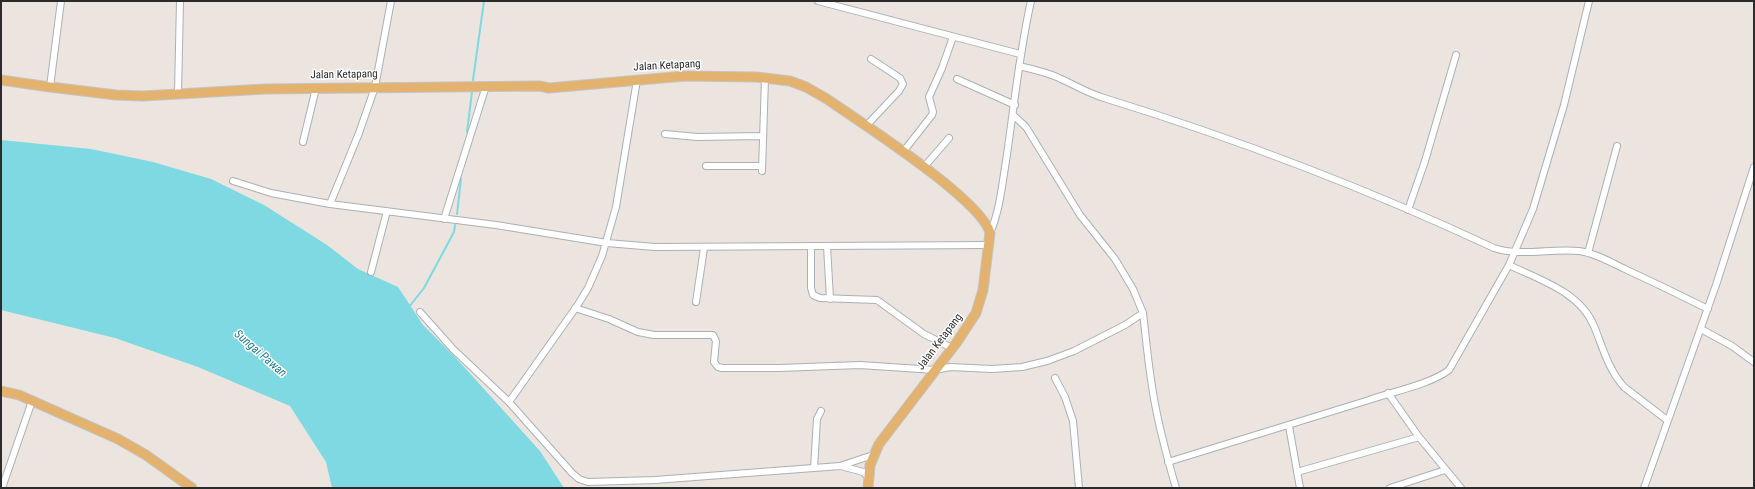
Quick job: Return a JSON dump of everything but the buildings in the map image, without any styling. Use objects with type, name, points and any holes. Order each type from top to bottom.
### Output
[{"type":"main road","name":"Jalan Ketapang","points":[[1,80],[50,87],[143,96],[178,93],[316,88],[486,86],[539,86],[549,88],[685,76],[765,78],[790,82],[806,87],[827,99],[924,168],[968,203],[986,223],[990,233],[980,301],[971,322],[886,433],[873,455],[868,477],[868,488]]},
{"type":"main road","points":[[1,391],[19,395],[118,439],[146,455],[192,488]]},
{"type":"street","points":[[50,87],[61,1]]},
{"type":"street","points":[[178,93],[180,1]]},
{"type":"street","points":[[330,204],[375,87],[391,1]]},
{"type":"street","points":[[818,1],[1020,54]]},
{"type":"street","points":[[990,233],[998,210],[1015,104],[1020,54],[1032,1]]},
{"type":"street","points":[[1168,462],[1289,426],[1436,377],[1449,370],[1509,265],[1533,209],[1551,154],[1570,83],[1589,1]]},
{"type":"street","points":[[903,152],[932,115],[933,112],[929,97],[942,68],[953,37]]},
{"type":"street","points":[[1408,210],[1425,160],[1456,55]]},
{"type":"street","points":[[866,126],[899,91],[903,84],[900,78],[870,58]]},
{"type":"street","points":[[1019,66],[1050,75],[1095,95],[1170,118],[1258,150],[1408,210],[1502,251],[1515,252],[1555,250],[1588,253],[1668,289],[1708,309]]},
{"type":"street","points":[[706,166],[762,168],[765,78]]},
{"type":"street","points":[[957,79],[1015,104]]},
{"type":"street","points":[[509,402],[575,308],[596,272],[607,243],[616,206],[637,80]]},
{"type":"street","points":[[444,219],[486,86]]},
{"type":"street","points":[[303,142],[316,88]]},
{"type":"street","points":[[1013,115],[1026,127],[1080,215],[1118,264],[1133,289],[1143,313],[1152,386],[1164,450],[1176,488]]},
{"type":"street","points":[[664,134],[697,137],[762,136]]},
{"type":"street","points":[[924,168],[949,138]]},
{"type":"street","points":[[1588,253],[1617,146]]},
{"type":"street","points":[[1644,488],[1653,466],[1667,420],[1708,309],[1754,167]]},
{"type":"street","points":[[233,181],[271,194],[330,204],[496,225],[607,243],[656,247],[704,248],[989,245]]},
{"type":"street","points":[[370,272],[387,211]]},
{"type":"street","points":[[812,246],[811,292],[816,297],[830,299],[877,300],[924,334],[952,348]]},
{"type":"street","points":[[827,246],[830,299]]},
{"type":"street","points":[[696,302],[704,248]]},
{"type":"street","points":[[1509,265],[1558,288],[1578,303],[1590,318],[1603,352],[1619,382],[1629,392],[1667,420]]},
{"type":"street","points":[[575,308],[609,319],[632,330],[654,335],[713,335],[716,341],[714,362],[718,367],[779,368],[860,366],[935,370],[950,367],[992,369],[1047,361],[1091,342],[1125,325],[1143,313]]},
{"type":"street","points":[[420,312],[453,349],[509,402],[579,479],[588,482],[655,480],[840,466],[873,455]]},
{"type":"street","points":[[1701,329],[1732,346],[1754,362]]},
{"type":"street","points":[[1055,378],[1065,397],[1073,421],[1079,488]]},
{"type":"street","points":[[1388,393],[1419,437],[1461,488]]},
{"type":"street","points":[[2,488],[32,401]]},
{"type":"street","points":[[814,468],[817,419],[821,411]]},
{"type":"street","points":[[1289,426],[1300,488]]},
{"type":"street","points":[[1297,472],[1419,437]]},
{"type":"street","points":[[840,466],[863,472],[868,477]]},
{"type":"street","points":[[1390,488],[1445,470]]},
{"type":"street","points":[[655,480],[656,488]]},
{"type":"water","name":"Sungai Pawan","points":[[1,140],[91,149],[153,162],[211,179],[264,205],[327,245],[358,269],[398,287],[423,325],[456,358],[540,451],[564,488],[332,488],[326,462],[290,406],[198,367],[115,338],[1,310]]},
{"type":"waterway","points":[[473,80],[484,1]]},
{"type":"waterway","points":[[467,132],[472,92]]},
{"type":"waterway","points":[[457,214],[461,179]]},
{"type":"waterway","points":[[409,307],[424,288],[454,232],[455,225]]}]
